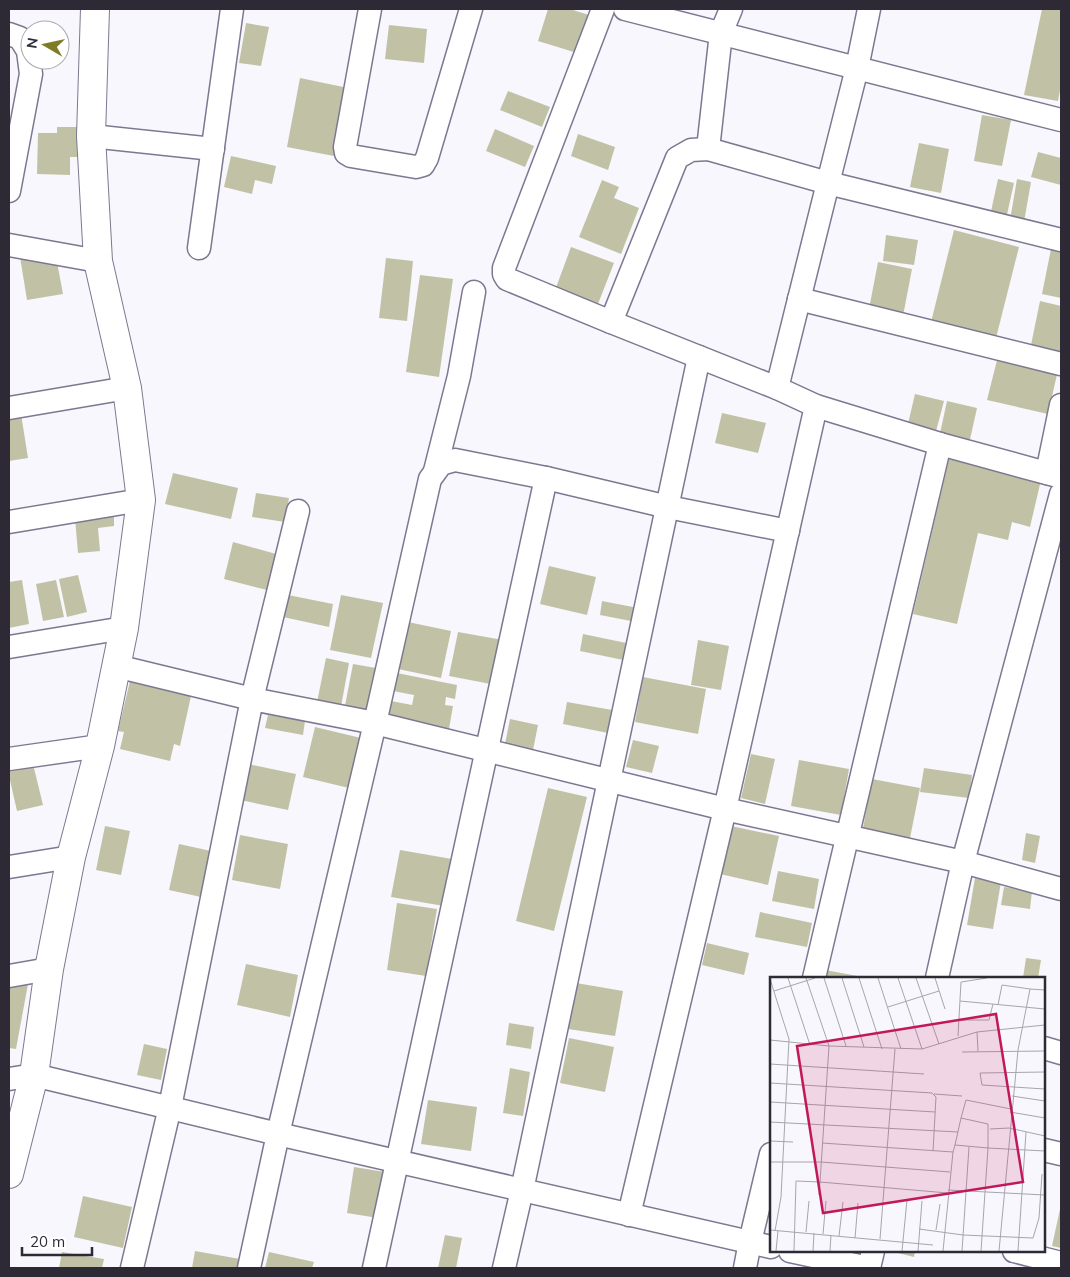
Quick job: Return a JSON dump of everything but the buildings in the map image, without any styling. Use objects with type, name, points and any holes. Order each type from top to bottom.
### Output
[{"type":"street","points":[[9,1174],[21,1077],[49,969],[71,857],[100,746],[124,628],[141,500],[127,388],[98,261],[91,136],[95,9]]},
{"type":"street","points":[[199,248],[232,9]]},
{"type":"street","points":[[370,9],[345,147],[346,154],[416,167],[423,165],[427,158],[472,9]]},
{"type":"street","points":[[603,9],[504,268],[506,279],[777,388],[816,406],[940,444],[1054,475],[1061,405]]},
{"type":"street","points":[[625,9],[1061,120]]},
{"type":"street","points":[[708,149],[721,33],[732,9]]},
{"type":"street","points":[[777,388],[857,68],[868,9]]},
{"type":"street","points":[[9,34],[20,38],[28,51],[31,74],[9,191]]},
{"type":"street","points":[[91,136],[213,148]]},
{"type":"street","points":[[611,322],[677,158],[691,150],[708,149],[828,183],[1061,240]]},
{"type":"street","points":[[9,245],[98,261]]},
{"type":"street","points":[[436,471],[460,376],[474,292]]},
{"type":"street","points":[[799,299],[1061,364]]},
{"type":"street","points":[[504,1268],[699,357]]},
{"type":"street","points":[[9,408],[127,388]]},
{"type":"street","points":[[629,1215],[725,809],[816,406]]},
{"type":"street","points":[[814,977],[940,444]]},
{"type":"street","points":[[249,1268],[278,1134],[375,724],[430,479],[441,464],[455,460],[546,478],[668,507],[788,530]]},
{"type":"street","points":[[374,1268],[546,478]]},
{"type":"street","points":[[938,977],[963,862],[1061,494]]},
{"type":"street","points":[[9,522],[141,500]]},
{"type":"street","points":[[132,1268],[170,1108],[252,699],[298,511]]},
{"type":"street","points":[[9,646],[124,628]]},
{"type":"street","points":[[116,666],[252,699],[375,724],[725,809],[963,862],[1061,889]]},
{"type":"street","points":[[9,759],[100,746]]},
{"type":"street","points":[[9,867],[71,857]]},
{"type":"street","points":[[9,976],[49,969]]},
{"type":"street","points":[[1045,1048],[1061,1053]]},
{"type":"street","points":[[21,1077],[170,1108],[761,1244]]},
{"type":"street","points":[[1045,1150],[1061,1154]]},
{"type":"street","points":[[745,1268],[761,1244],[770,1163]]},
{"type":"street","points":[[795,1252],[870,1268],[873,1252]]},
{"type":"street","points":[[1018,1252],[1061,1263]]}]
